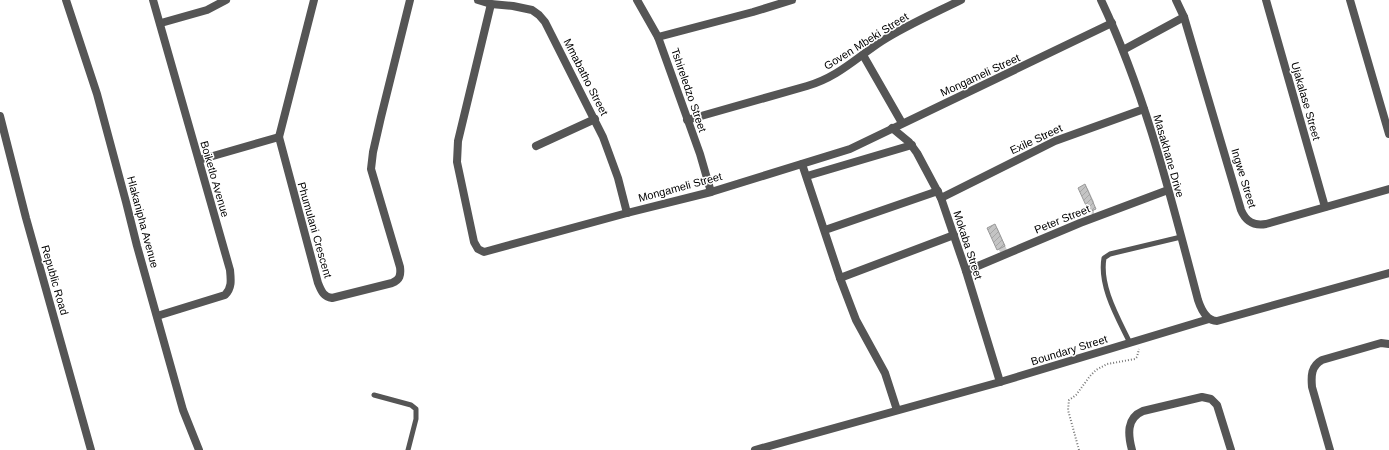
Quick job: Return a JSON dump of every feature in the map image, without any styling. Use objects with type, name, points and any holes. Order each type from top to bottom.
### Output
[{"type":"street","name":"Hlakanipha Avenue","points":[[66,0],[97,94],[126,202],[136,246],[183,410],[199,450]]},
{"type":"street","name":"Boiketlo Avenue","points":[[154,0],[174,76],[230,270],[230,287],[227,293],[220,297],[157,316]]},
{"type":"street","points":[[161,23],[207,10],[226,0]]},
{"type":"street","name":"Phumulani Crescent","points":[[314,0],[279,137],[318,283],[323,294],[327,298],[334,298],[397,281],[400,275],[400,267],[371,169],[379,124],[410,0]]},
{"type":"street","name":"Mmabatho Street","points":[[478,0],[491,4],[513,6],[532,10],[543,19],[595,119],[610,154],[627,212]]},
{"type":"street","name":"Tshireledzo Street","points":[[637,0],[658,37],[711,192]]},
{"type":"street","points":[[658,37],[792,0]]},
{"type":"street","name":"Goven Mbeki Street","points":[[687,120],[814,84],[845,68],[897,32],[961,0]]},
{"type":"street","name":"Masakhane Drive","points":[[1101,0],[1123,50],[1144,109],[1200,307],[1209,319]]},
{"type":"street","name":"Ingwe Street","points":[[1176,0],[1184,17],[1241,210],[1245,219],[1262,225],[1389,189]]},
{"type":"street","name":"Ujakalase Street","points":[[1266,0],[1326,208]]},
{"type":"street","points":[[1350,0],[1389,134]]},
{"type":"street","name":"Mongameli Street","points":[[491,4],[458,141],[457,152],[457,162],[476,246],[481,251],[488,251],[627,212],[711,192],[850,149],[1112,23]]},
{"type":"street","points":[[1123,50],[1184,17]]},
{"type":"street","points":[[863,55],[902,123]]},
{"type":"street","name":"Exile Street","points":[[825,230],[939,195],[1055,141],[1144,109]]},
{"type":"street","name":"Republic Road","points":[[0,116],[26,218],[91,450]]},
{"type":"street","points":[[536,146],[595,119]]},
{"type":"street","name":"Mokaba Street","points":[[892,128],[912,145],[918,153],[939,195],[966,271],[1000,382]]},
{"type":"street","points":[[199,160],[279,137]]},
{"type":"street","points":[[807,176],[912,145]]},
{"type":"street","points":[[802,164],[840,278],[856,320],[885,373],[897,410]]},
{"type":"street","name":"Peter Street","points":[[966,271],[1080,223],[1168,190]]},
{"type":"street","points":[[840,278],[954,235]]},
{"type":"street","name":"Boundary Street","points":[[755,450],[1000,382],[1209,319],[1216,321],[1221,320],[1389,273]]},
{"type":"street","points":[[1330,450],[1312,387],[1312,371],[1314,366],[1322,360],[1381,343],[1389,344]]},
{"type":"street","points":[[1132,450],[1128,434],[1131,422],[1135,416],[1143,411],[1195,398],[1202,398],[1211,399],[1217,405],[1231,450]]},
{"type":"lane","points":[[1134,342],[1106,288],[1102,274],[1104,258],[1110,254],[1181,237]]},
{"type":"lane","points":[[374,395],[411,405],[416,409],[416,419],[408,450]]},
{"type":"path","points":[[1079,450],[1068,410],[1071,398],[1096,370],[1107,364],[1127,361],[1137,357],[1139,352],[1134,342]]},
{"type":"building","points":[[1085,184],[1096,209],[1089,212],[1078,188]]},
{"type":"building","points":[[995,224],[1005,246],[997,250],[987,228]]}]
